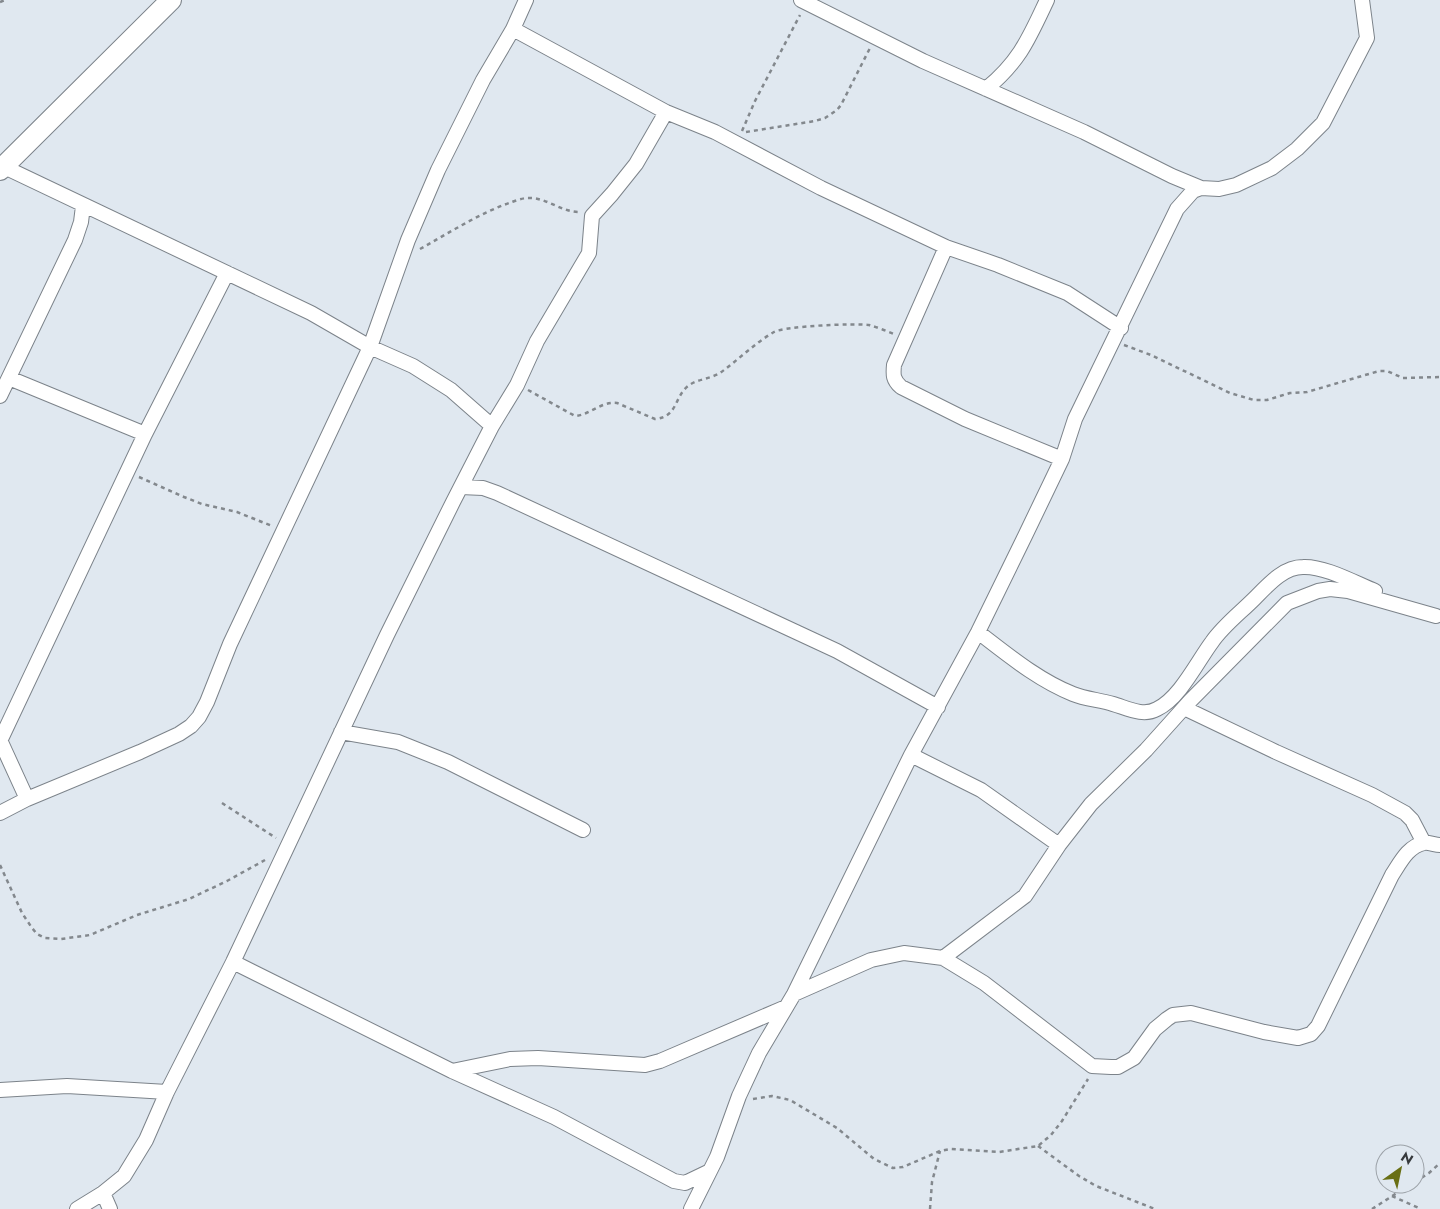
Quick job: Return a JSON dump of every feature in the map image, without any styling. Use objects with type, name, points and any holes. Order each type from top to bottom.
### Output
[{"type":"street","points":[[171,0],[1,167],[311,313],[370,346],[414,366],[451,390],[492,426]]},
{"type":"street","points":[[0,813],[27,799],[179,734],[191,726],[207,702],[230,644],[282,530],[370,346],[401,260],[438,170],[484,80],[513,29],[526,0]]},
{"type":"street","points":[[986,89],[1001,77],[1026,46],[1047,0]]},
{"type":"street","points":[[804,2],[876,36],[923,61],[1084,132],[1172,176],[1201,188],[1219,189],[1236,185],[1272,168],[1297,149],[1322,123],[1366,38],[1362,0]]},
{"type":"street","points":[[513,29],[666,112],[715,132],[821,188],[946,247],[1067,292],[1121,328]]},
{"type":"street","points":[[77,1209],[103,1193],[124,1176],[146,1140],[167,1092],[233,962],[387,635],[492,426],[517,385],[538,341],[589,253],[592,216],[636,164],[666,112]]},
{"type":"street","points":[[690,1209],[710,1171],[760,1053],[794,994],[912,755],[978,632],[1062,459],[1075,419],[1121,328],[1177,209],[1179,194],[1172,176]]},
{"type":"street","points":[[1177,209],[1193,192],[1201,188]]},
{"type":"street","points":[[0,396],[75,240],[81,222],[83,206]]},
{"type":"street","points":[[946,247],[894,364],[893,376],[895,382],[901,387],[965,419],[1062,459]]},
{"type":"street","points":[[27,799],[0,741],[145,434],[226,273]]},
{"type":"street","points":[[9,378],[145,434]]},
{"type":"street","points":[[474,463],[483,488]]},
{"type":"street","points":[[461,487],[483,488],[837,651],[938,707]]},
{"type":"street","points":[[978,632],[1022,665],[1063,690],[1134,711],[1147,712],[1157,710],[1178,691],[1213,640],[1271,582],[1288,570],[1304,566],[1323,570],[1438,617]]},
{"type":"street","points":[[943,958],[1025,896],[1058,845],[1091,804],[1146,750],[1184,708],[1288,602],[1330,589],[1348,591],[1438,617]]},
{"type":"street","points":[[1184,708],[1372,795],[1405,813],[1412,820],[1424,843]]},
{"type":"street","points":[[341,732],[398,742],[448,762],[583,830]]},
{"type":"street","points":[[912,755],[981,790],[1058,845]]},
{"type":"street","points":[[794,994],[871,960],[904,953],[943,958],[984,983],[1092,1066],[1118,1067],[1134,1058],[1155,1029],[1166,1018],[1191,1013],[1264,1032],[1298,1038],[1311,1034],[1318,1026],[1348,969],[1392,875],[1406,855],[1424,843],[1440,845]]},
{"type":"street","points":[[233,962],[452,1072],[554,1117],[674,1181],[685,1183],[710,1171]]},
{"type":"street","points":[[452,1072],[510,1059],[576,1059],[625,1065],[645,1065],[660,1061],[786,1007]]},
{"type":"street","points":[[0,1090],[67,1086],[167,1092]]},
{"type":"street","points":[[103,1193],[110,1209]]},
{"type":"path","points":[[0,2],[5,0]]},
{"type":"path","points":[[804,2],[740,133],[815,122],[837,110],[876,36]]},
{"type":"path","points":[[401,260],[491,209],[522,199],[539,200],[569,212],[580,212]]},
{"type":"path","points":[[517,385],[575,416],[582,415],[611,402],[659,419],[667,416],[672,411],[688,386],[719,373],[778,330],[791,327],[803,328],[852,324],[870,326],[906,338]]},
{"type":"path","points":[[1114,342],[1151,355],[1230,393],[1254,400],[1266,400],[1290,393],[1307,392],[1379,371],[1387,371],[1404,378],[1440,377]]},
{"type":"path","points":[[127,472],[202,504],[237,512],[282,530]]},
{"type":"path","points":[[222,803],[288,845]]},
{"type":"path","points":[[0,865],[22,912],[32,928],[37,934],[45,938],[61,940],[90,935],[136,915],[189,899],[227,882],[261,864],[266,859]]},
{"type":"path","points":[[735,1109],[752,1099],[772,1096],[790,1100],[837,1128],[874,1160],[893,1168],[904,1167],[940,1151],[999,1152],[1038,1146],[1051,1135],[1062,1121],[1082,1087],[1098,1066]]},
{"type":"path","points":[[1038,1146],[1096,1186],[1155,1209]]},
{"type":"path","points":[[930,1209],[932,1182],[940,1151]]},
{"type":"path","points":[[1425,1176],[1440,1163]]},
{"type":"path","points":[[1372,1209],[1395,1194]]},
{"type":"path","points":[[1392,1196],[1421,1209]]}]
